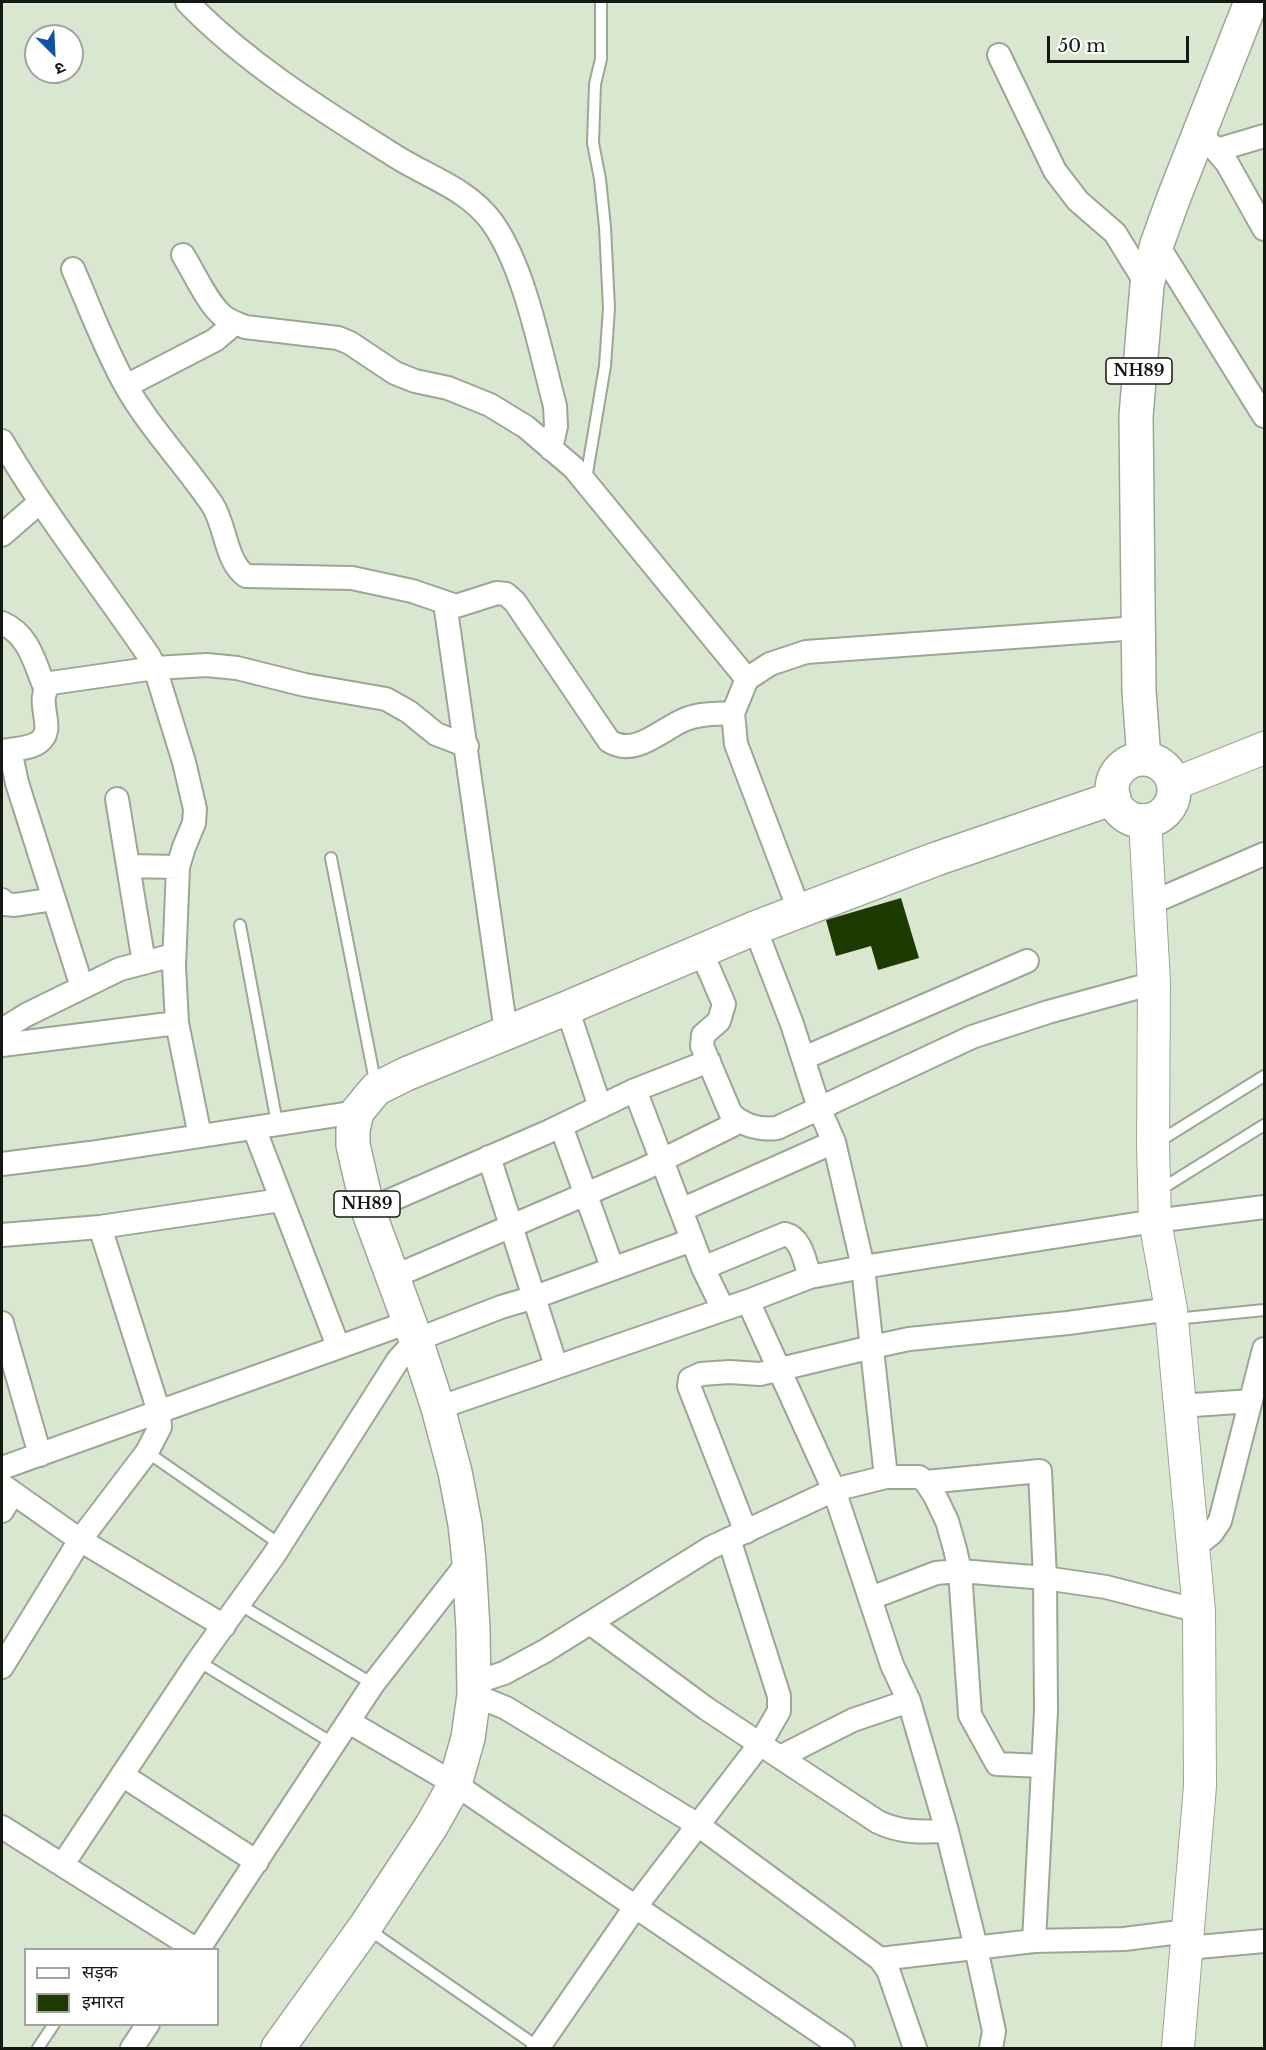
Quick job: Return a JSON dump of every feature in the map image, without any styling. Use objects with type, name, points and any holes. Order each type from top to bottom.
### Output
[{"type":"main road","name":"NH89","points":[[1144,759],[1138,628],[1136,416],[1148,285],[1157,244],[1208,141],[1251,2]]},
{"type":"main road","points":[[1144,759],[1160,764],[1170,773],[1174,784],[1171,804],[1164,813],[1154,819],[1145,820],[1130,818],[1120,811],[1112,789],[1119,771],[1129,763],[1144,759]]},
{"type":"main road","points":[[367,1100],[406,1074],[799,910],[936,859],[1114,798]]},
{"type":"main road","name":"NH89","points":[[278,2049],[365,1927],[432,1825],[455,1784],[468,1738],[474,1689],[469,1561],[457,1482],[438,1408],[368,1210],[353,1145],[353,1130],[367,1100]]},
{"type":"street","points":[[187,2],[207,22],[282,83],[408,164],[469,197],[492,222],[515,264],[555,406],[556,426],[551,449]]},
{"type":"street","points":[[999,55],[1055,171],[1078,201],[1115,233],[1148,285]]},
{"type":"street","points":[[1208,141],[1264,136]]},
{"type":"street","points":[[1208,141],[1227,163],[1264,229]]},
{"type":"street","points":[[1157,244],[1264,416]]},
{"type":"street","points":[[183,255],[215,307],[223,316],[235,323],[245,327],[338,338],[395,373],[415,381],[448,388],[490,405],[526,427],[574,468],[747,679]]},
{"type":"street","points":[[74,269],[126,386],[166,446],[212,504],[219,517],[238,571],[246,576],[352,578],[412,591],[456,606],[497,592],[506,594],[515,602],[609,741],[618,747],[630,747],[699,714],[733,713]]},
{"type":"street","points":[[126,386],[214,340],[235,323]]},
{"type":"street","points":[[2,441],[40,502],[104,589],[155,668],[184,762],[195,809],[194,824],[178,867],[174,955],[177,1023],[200,1136]]},
{"type":"street","points":[[2,535],[40,502]]},
{"type":"street","points":[[445,603],[506,1032]]},
{"type":"street","points":[[2,623],[18,633],[26,642],[45,688],[43,697],[46,730],[44,738],[32,745],[6,751],[82,987]]},
{"type":"street","points":[[799,910],[736,744],[733,713],[747,679],[770,664],[806,651],[1138,628]]},
{"type":"street","points":[[45,688],[51,684],[155,668],[207,665],[237,668],[305,685],[386,699],[409,712],[436,734],[466,746]]},
{"type":"street","points":[[1174,784],[1264,748]]},
{"type":"street","points":[[117,799],[144,963]]},
{"type":"street","points":[[1145,820],[1154,983],[1155,1207],[1171,1314],[1199,1611],[1200,1786],[1178,2049]]},
{"type":"street","points":[[1151,903],[1264,854]]},
{"type":"street","points":[[128,866],[178,867]]},
{"type":"street","points":[[2,900],[4,904],[15,905],[54,899]]},
{"type":"street","points":[[755,928],[804,1058],[819,1108],[834,1142],[862,1267],[885,1477]]},
{"type":"street","points":[[701,951],[724,1004],[719,1021],[703,1035],[702,1046],[731,1114],[739,1122],[764,1130],[777,1128],[972,1037],[1048,1012],[1154,983]]},
{"type":"street","points":[[2,1030],[26,1015],[120,969],[174,955]]},
{"type":"street","points":[[804,1058],[1027,961]]},
{"type":"street","points":[[567,1008],[600,1107]]},
{"type":"street","points":[[2,1046],[177,1023]]},
{"type":"street","points":[[368,1210],[561,1126],[635,1090],[709,1061]]},
{"type":"street","points":[[635,1090],[703,1268],[723,1309]]},
{"type":"street","points":[[2,1164],[254,1128],[367,1100]]},
{"type":"street","points":[[393,1276],[661,1160],[739,1122]]},
{"type":"street","points":[[561,1126],[612,1267]]},
{"type":"street","points":[[254,1128],[338,1346]]},
{"type":"street","points":[[681,1210],[834,1142]]},
{"type":"street","points":[[489,1157],[556,1366]]},
{"type":"street","points":[[2,1235],[100,1227],[282,1200]]},
{"type":"street","points":[[438,1408],[810,1277],[1155,1207],[1264,1207]]},
{"type":"street","points":[[2,1666],[80,1540],[147,1452],[160,1427],[159,1412],[100,1227]]},
{"type":"street","points":[[703,1268],[785,1234],[797,1241],[810,1277]]},
{"type":"street","points":[[2,1468],[338,1346],[412,1331],[535,1297],[692,1239]]},
{"type":"street","points":[[748,1300],[834,1490],[892,1665],[909,1701],[947,1831],[976,1949],[994,2031],[991,2049]]},
{"type":"street","points":[[538,2048],[636,1906],[760,1744],[779,1711],[779,1696],[738,1536],[689,1386],[690,1379],[701,1374],[729,1372],[760,1374],[909,1339],[1171,1314]]},
{"type":"street","points":[[2,1323],[40,1455]]},
{"type":"street","points":[[63,1864],[198,1661],[281,1545],[398,1360],[412,1331]]},
{"type":"street","points":[[1193,1548],[1212,1533],[1220,1521],[1264,1349]]},
{"type":"street","points":[[1180,1406],[1251,1401]]},
{"type":"street","points":[[926,1482],[1040,1471],[1045,1578],[1046,1711],[1034,1941]]},
{"type":"street","points":[[474,1689],[590,1623],[710,1548],[834,1490],[885,1477],[919,1477],[926,1482],[946,1521],[960,1571],[970,1715],[997,1764],[1043,1766]]},
{"type":"street","points":[[6,1496],[224,1626]]},
{"type":"street","points":[[198,1948],[373,1684],[469,1561]]},
{"type":"street","points":[[871,1598],[936,1573],[960,1571],[1045,1578],[1106,1587],[1199,1611]]},
{"type":"street","points":[[590,1623],[707,1708],[878,1822],[892,1829],[908,1832],[947,1831]]},
{"type":"street","points":[[474,1689],[698,1825],[880,1959],[888,1970],[895,1987],[915,2049]]},
{"type":"street","points":[[780,1756],[853,1720],[909,1701]]},
{"type":"street","points":[[350,1722],[455,1784],[843,2049]]},
{"type":"street","points":[[122,1775],[256,1862]]},
{"type":"street","points":[[2,1827],[194,1948]]},
{"type":"street","points":[[880,1959],[1034,1941],[1124,1939],[1264,1941]]},
{"type":"street","points":[[132,2049],[146,2026]]},
{"type":"lane","points":[[585,482],[605,366],[609,308],[605,227],[600,179],[593,143],[596,84],[601,59],[601,2]]},
{"type":"lane","points":[[331,858],[367,1100]]},
{"type":"lane","points":[[240,924],[277,1123]]},
{"type":"lane","points":[[1153,1145],[1264,1076]]},
{"type":"lane","points":[[1155,1207],[1264,1125]]},
{"type":"lane","points":[[1171,1314],[1264,1310]]},
{"type":"lane","points":[[147,1452],[281,1545]]},
{"type":"lane","points":[[240,1605],[373,1684]]},
{"type":"lane","points":[[198,1661],[335,1744]]},
{"type":"lane","points":[[365,1927],[538,2048]]},
{"type":"lane","points":[[38,2049],[53,2026]]},
{"type":"building","points":[[901,898],[919,958],[878,970],[871,946],[836,956],[826,920]]}]
